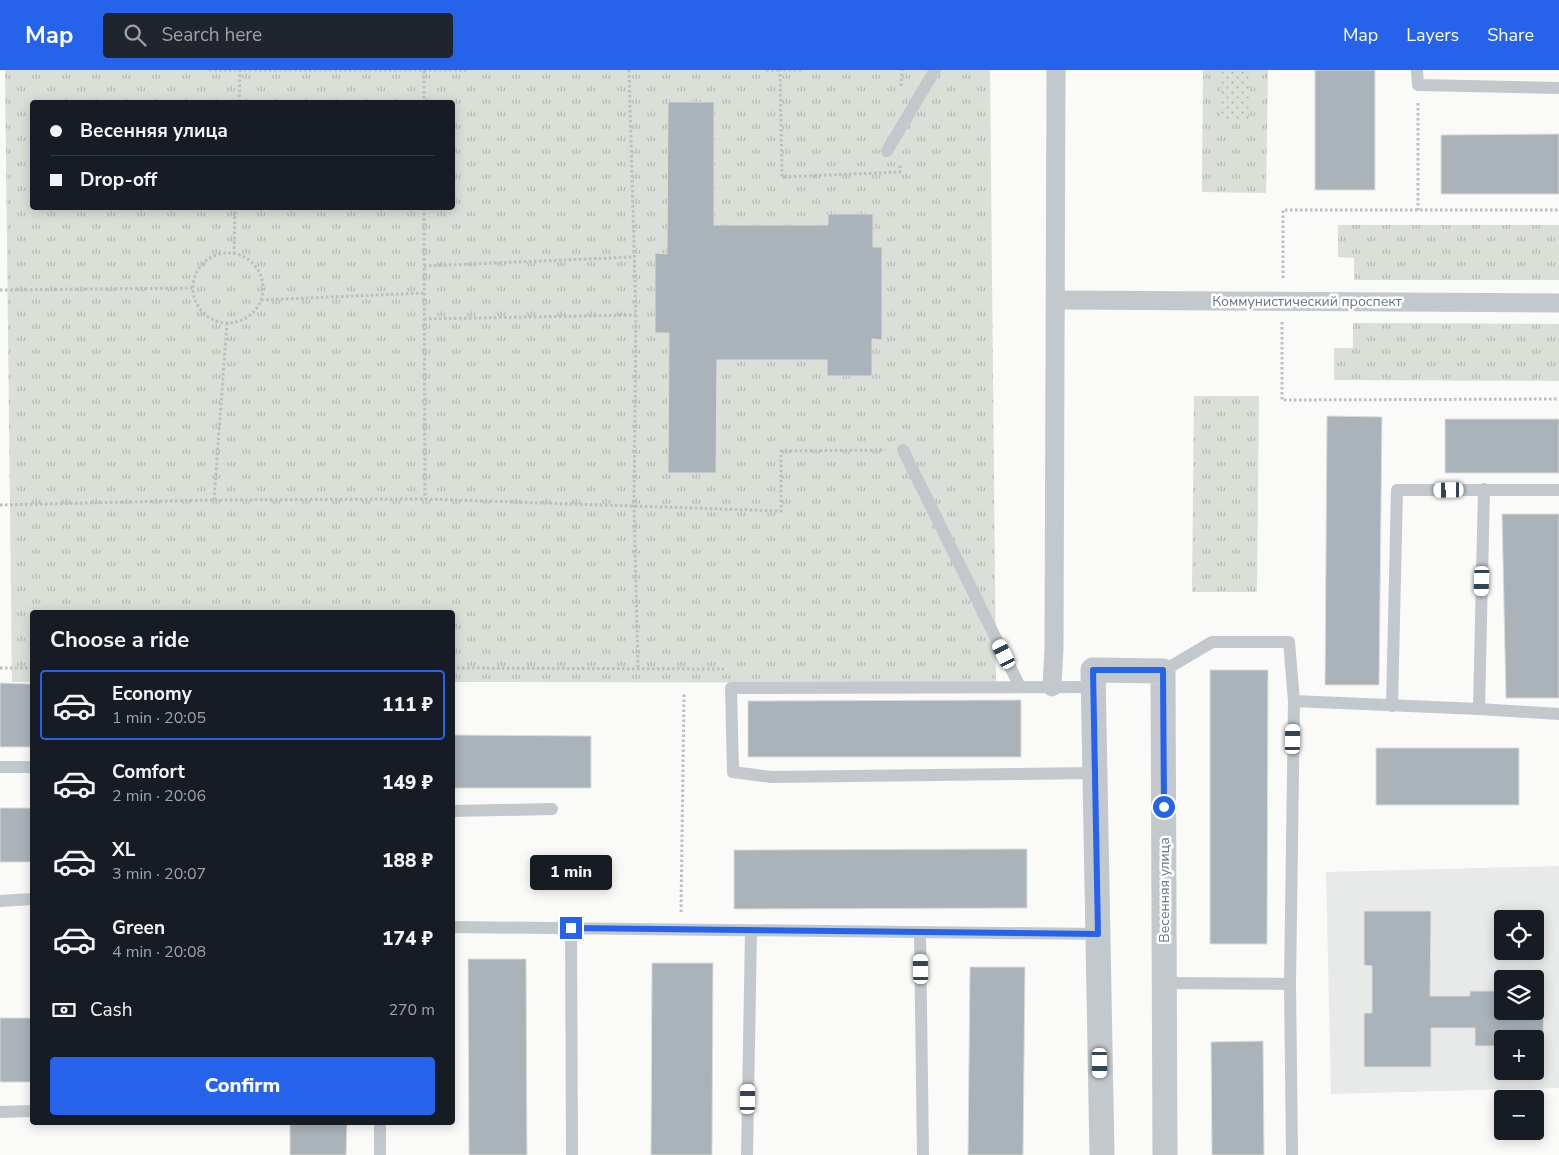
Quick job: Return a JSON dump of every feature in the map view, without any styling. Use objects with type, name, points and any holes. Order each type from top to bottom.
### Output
[{"type":"street","points":[[1052,687],[1054,647],[1056,70]]},
{"type":"street","name":"Коммунистический проспект","points":[[1056,300],[1559,303]]},
{"type":"street","points":[[1102,1155],[1093,670],[1163,670]]},
{"type":"street","name":"Весенняя улица","points":[[1163,670],[1165,1155]]},
{"type":"lane","points":[[887,151],[935,70]]},
{"type":"lane","points":[[1418,70],[1418,85],[1559,88]]},
{"type":"lane","points":[[903,450],[1020,688]]},
{"type":"lane","points":[[1479,710],[1484,489]]},
{"type":"lane","points":[[1392,706],[1397,490],[1559,490]]},
{"type":"lane","points":[[1163,670],[1212,642],[1289,642],[1294,702],[1290,984],[1292,1155]]},
{"type":"lane","points":[[1093,687],[731,688],[733,772],[771,777],[1095,773]]},
{"type":"lane","points":[[1294,702],[1559,714]]},
{"type":"lane","points":[[0,767],[30,767]]},
{"type":"lane","points":[[455,811],[552,809]]},
{"type":"lane","points":[[0,901],[30,899]]},
{"type":"lane","points":[[455,928],[1098,934]]},
{"type":"lane","points":[[571,928],[572,1155]]},
{"type":"lane","points":[[747,1155],[752,930]]},
{"type":"lane","points":[[920,932],[923,1155]]},
{"type":"lane","points":[[1164,982],[1290,984]]},
{"type":"lane","points":[[0,1112],[30,1112]]},
{"type":"lane","points":[[380,1125],[380,1155]]},
{"type":"path","points":[[209,70],[469,70]]},
{"type":"path","points":[[629,70],[636,315],[634,505],[638,668]]},
{"type":"path","points":[[766,70],[801,70]]},
{"type":"path","points":[[780,70],[782,177],[900,172]]},
{"type":"path","points":[[239,100],[240,71]]},
{"type":"path","points":[[424,71],[424,100]]},
{"type":"path","points":[[1418,85],[1418,210]]},
{"type":"path","points":[[234,254],[235,210]]},
{"type":"path","points":[[424,210],[425,499]]},
{"type":"path","points":[[1282,210],[1559,210]]},
{"type":"path","points":[[222,254],[234,254],[245,258],[255,266],[261,277],[261,300],[256,310],[247,318],[239,322],[218,322],[207,317],[198,306],[193,288],[194,279],[200,268],[210,258],[222,254]]},
{"type":"path","points":[[424,266],[634,258]]},
{"type":"path","points":[[0,290],[193,288]]},
{"type":"path","points":[[261,300],[424,293]]},
{"type":"path","points":[[424,319],[636,315]]},
{"type":"path","points":[[214,500],[226,323]]},
{"type":"path","points":[[1282,400],[1559,399]]},
{"type":"path","points":[[0,505],[214,500],[425,499],[782,511],[781,452],[903,450]]},
{"type":"path","points":[[0,668],[30,668]]},
{"type":"path","points":[[681,930],[684,694]]},
{"type":"shaded area","points":[[1559,866],[1559,1088],[1331,1094],[1326,872]]},
{"type":"green space","points":[[5,70],[990,70],[996,683],[455,682],[455,610],[30,610],[30,682],[12,682]],"holes":[[[668,102],[714,102],[714,225],[828,225],[829,214],[873,214],[873,247],[882,247],[882,339],[872,339],[872,376],[828,376],[827,360],[717,360],[716,473],[669,473],[669,333],[655,333],[655,254],[667,253]]]},
{"type":"green space","points":[[1203,70],[1268,70],[1266,193],[1202,192]]},
{"type":"green space","points":[[1222,70],[1250,70],[1248,121],[1220,120]]},
{"type":"green space","points":[[1338,225],[1559,225],[1559,280],[1354,280],[1354,258],[1338,257]]},
{"type":"green space","points":[[1353,323],[1559,324],[1559,381],[1334,380],[1334,348],[1353,348]]},
{"type":"green space","points":[[1194,396],[1259,396],[1257,592],[1192,592]]},
{"type":"building","points":[[1315,70],[1375,70],[1375,190],[1315,190]]},
{"type":"building","points":[[668,102],[714,102],[714,225],[828,225],[828,214],[873,214],[873,247],[882,247],[882,340],[872,339],[872,376],[827,376],[827,360],[717,360],[716,473],[668,473],[669,333],[655,333],[655,253],[667,254]]},
{"type":"building","points":[[1559,134],[1559,194],[1441,194],[1441,135]]},
{"type":"building","points":[[1327,416],[1382,417],[1379,685],[1325,685]]},
{"type":"building","points":[[1445,419],[1559,419],[1559,473],[1445,473]]},
{"type":"building","points":[[1502,514],[1559,514],[1559,698],[1506,698]]},
{"type":"building","points":[[1210,670],[1268,670],[1267,944],[1210,944]]},
{"type":"building","points":[[0,683],[30,684],[30,747],[0,747]]},
{"type":"building","points":[[1021,700],[1021,757],[748,757],[748,701]]},
{"type":"building","points":[[455,735],[591,736],[591,788],[455,788]]},
{"type":"building","points":[[1376,748],[1519,748],[1519,805],[1376,805]]},
{"type":"building","points":[[0,808],[30,808],[30,862],[0,862]]},
{"type":"building","points":[[1027,849],[1027,908],[734,909],[734,850]]},
{"type":"building","points":[[1364,911],[1431,911],[1430,996],[1470,996],[1470,991],[1494,991],[1494,1020],[1543,1020],[1543,1030],[1494,1030],[1494,1046],[1475,1046],[1475,1028],[1431,1028],[1431,1067],[1364,1067],[1364,1013],[1372,1013],[1372,966],[1364,965]]},
{"type":"building","points":[[468,959],[526,959],[527,1155],[469,1155]]},
{"type":"building","points":[[652,963],[713,963],[712,1155],[651,1155]]},
{"type":"building","points":[[970,967],[1025,967],[1023,1155],[968,1155]]},
{"type":"building","points":[[0,1018],[30,1018],[30,1082],[0,1082]]},
{"type":"building","points":[[1263,1041],[1264,1155],[1212,1155],[1211,1042]]},
{"type":"building","points":[[290,1125],[347,1125],[346,1155],[290,1155]]},
{"type":"route","points":[[571,928],[1098,934],[1093,670],[1163,670],[1164,807]]}]
